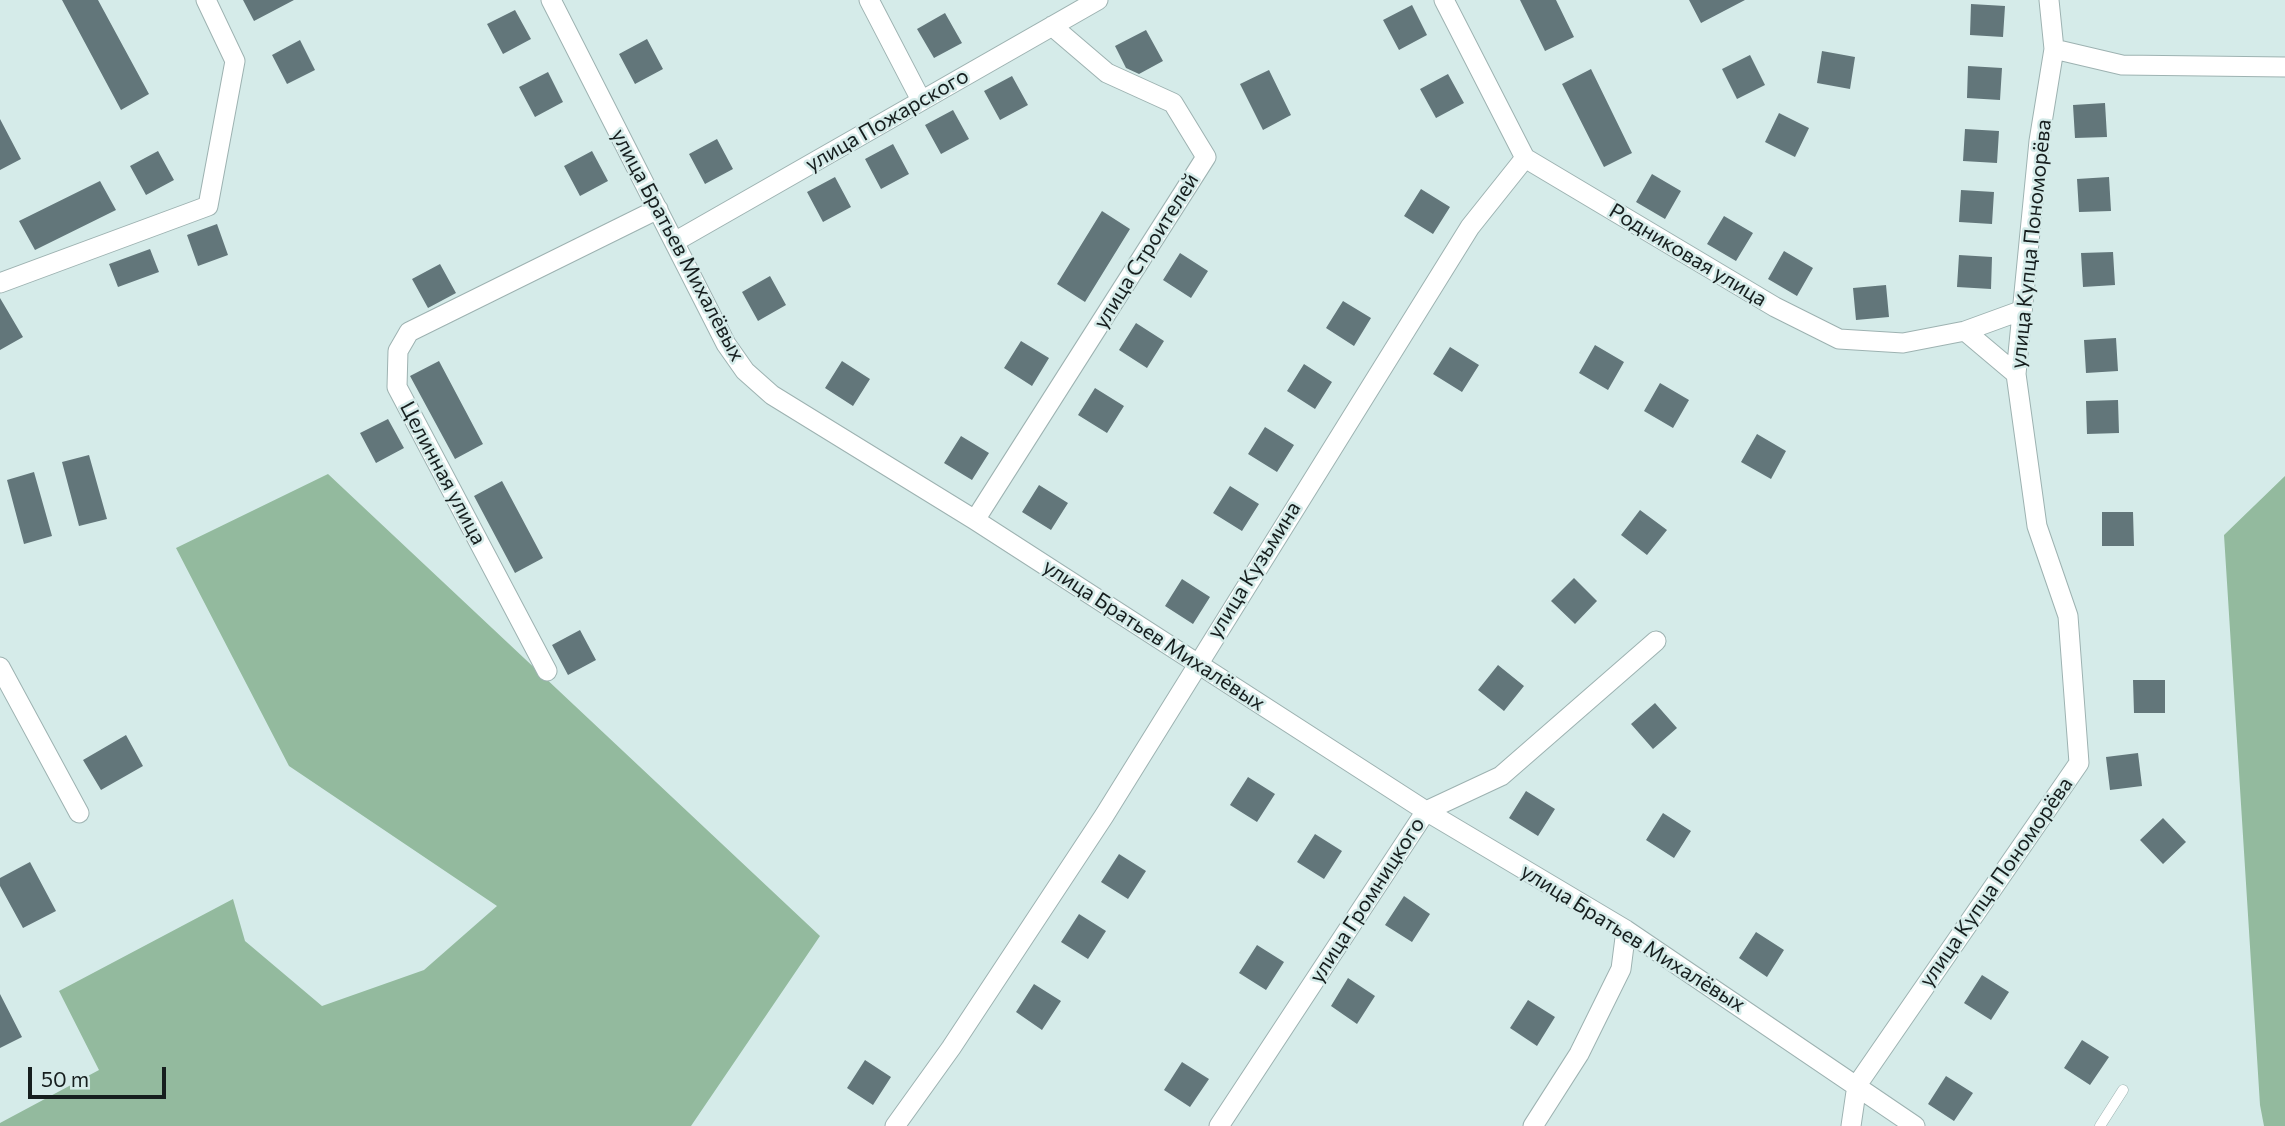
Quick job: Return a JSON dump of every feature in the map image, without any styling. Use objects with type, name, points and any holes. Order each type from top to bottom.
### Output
[{"type":"street","points":[[1,281],[208,206],[235,61],[205,0]]},
{"type":"street","name":"улица Братьев Михалёвых","points":[[551,0],[676,240],[726,344],[745,371],[772,395],[975,520],[1426,811],[1626,930],[1915,1126]]},
{"type":"street","points":[[869,0],[921,100]]},
{"type":"street","name":"улица Пожарского","points":[[676,240],[1098,0]]},
{"type":"street","points":[[1444,0],[1525,159]]},
{"type":"street","name":"улица Купца Пономорёва","points":[[1857,1085],[2079,763],[2068,616],[2037,526],[2016,374],[2020,311],[2039,141],[2054,50],[2049,0]]},
{"type":"street","name":"улица Строителей","points":[[975,520],[1206,157],[1173,103],[1107,73],[1052,26]]},
{"type":"street","points":[[2054,50],[2122,65],[2285,66]]},
{"type":"street","name":"Родниковая улица","points":[[1525,159],[1775,307],[1839,339],[1903,343],[1965,331],[2020,311]]},
{"type":"street","name":"улица Кузьмина","points":[[895,1126],[951,1048],[1104,816],[1196,663],[1470,228],[1525,159]]},
{"type":"street","name":"Целинная улица","points":[[547,671],[397,387],[398,351],[409,332],[658,209]]},
{"type":"street","points":[[1965,331],[2016,374]]},
{"type":"street","name":"улица Громницкого","points":[[1219,1126],[1426,811],[1502,776],[1656,641]]},
{"type":"street","points":[[0,667],[79,813]]},
{"type":"street","points":[[1533,1126],[1579,1054],[1621,969],[1626,930]]},
{"type":"street","points":[[1851,1126],[1857,1085]]},
{"type":"lane","points":[[2100,1126],[2123,1090]]},
{"type":"green space","points":[[328,474],[820,936],[691,1126],[0,1126],[0,1123],[99,1070],[59,991],[233,899],[245,941],[322,1006],[424,970],[497,906],[289,766],[176,548]]},
{"type":"green space","points":[[2285,476],[2285,1126],[2264,1126],[2260,1105],[2224,535]]},
{"type":"building","points":[[62,0],[98,0],[149,94],[121,110]]},
{"type":"building","points":[[243,0],[294,0],[254,21]]},
{"type":"building","points":[[1520,0],[1556,0],[1574,37],[1545,51]]},
{"type":"building","points":[[1689,0],[1745,0],[1701,23]]},
{"type":"building","points":[[1971,4],[2005,6],[2003,37],[1970,35]]},
{"type":"building","points":[[1412,5],[1427,35],[1399,50],[1383,20]]},
{"type":"building","points":[[515,10],[531,39],[503,54],[487,24]]},
{"type":"building","points":[[945,13],[962,43],[934,58],[917,29]]},
{"type":"building","points":[[1146,30],[1163,61],[1139,74],[1126,68],[1115,46]]},
{"type":"building","points":[[647,39],[663,69],[635,84],[619,54]]},
{"type":"building","points":[[300,40],[315,70],[287,84],[272,55]]},
{"type":"building","points":[[1822,51],[1855,57],[1850,89],[1817,83]]},
{"type":"building","points":[[1750,55],[1765,85],[1737,99],[1722,69]]},
{"type":"building","points":[[1968,66],[2002,68],[2000,100],[1967,98]]},
{"type":"building","points":[[1591,69],[1632,153],[1604,167],[1562,84]]},
{"type":"building","points":[[1269,70],[1291,115],[1263,130],[1240,84]]},
{"type":"building","points":[[548,72],[563,102],[535,117],[519,87]]},
{"type":"building","points":[[1448,74],[1464,103],[1436,118],[1420,89]]},
{"type":"building","points":[[1012,76],[1028,105],[1000,120],[984,91]]},
{"type":"building","points":[[2105,103],[2107,137],[2075,138],[2073,105]]},
{"type":"building","points":[[953,110],[969,139],[941,154],[925,125]]},
{"type":"building","points":[[1779,113],[1809,128],[1795,157],[1765,142]]},
{"type":"building","points":[[0,119],[21,159],[0,170]]},
{"type":"building","points":[[1965,129],[1999,131],[1997,163],[1963,161]]},
{"type":"building","points":[[717,139],[733,169],[705,184],[689,154]]},
{"type":"building","points":[[893,144],[909,174],[881,189],[865,159]]},
{"type":"building","points":[[158,151],[174,180],[146,195],[130,166]]},
{"type":"building","points":[[592,151],[608,181],[580,196],[564,166]]},
{"type":"building","points":[[1652,174],[1681,191],[1665,219],[1636,202]]},
{"type":"building","points":[[835,177],[851,207],[823,222],[807,192]]},
{"type":"building","points":[[2109,177],[2111,211],[2079,212],[2077,179]]},
{"type":"building","points":[[100,181],[116,210],[35,250],[19,221]]},
{"type":"building","points":[[1421,189],[1450,207],[1433,234],[1404,216]]},
{"type":"building","points":[[1961,190],[1994,192],[1992,224],[1959,222]]},
{"type":"building","points":[[1102,211],[1130,229],[1085,302],[1057,284]]},
{"type":"building","points":[[1724,216],[1753,233],[1736,261],[1707,244]]},
{"type":"building","points":[[217,224],[228,255],[198,266],[187,235]]},
{"type":"building","points":[[150,249],[159,272],[118,287],[109,264]]},
{"type":"building","points":[[1784,251],[1813,268],[1797,296],[1768,279]]},
{"type":"building","points":[[2113,252],[2115,285],[2083,287],[2081,253]]},
{"type":"building","points":[[1180,253],[1208,271],[1191,298],[1163,280]]},
{"type":"building","points":[[1959,255],[1992,257],[1991,289],[1957,287]]},
{"type":"building","points":[[440,264],[456,293],[428,308],[412,279]]},
{"type":"building","points":[[770,276],[786,305],[758,321],[742,292]]},
{"type":"building","points":[[1886,285],[1889,317],[1856,320],[1853,288]]},
{"type":"building","points":[[0,298],[23,337],[0,350]]},
{"type":"building","points":[[1343,301],[1371,318],[1354,346],[1326,328]]},
{"type":"building","points":[[1136,323],[1164,341],[1147,368],[1119,350]]},
{"type":"building","points":[[2116,338],[2118,371],[2086,373],[2084,340]]},
{"type":"building","points":[[1021,341],[1049,358],[1032,386],[1004,368]]},
{"type":"building","points":[[1595,345],[1624,362],[1608,390],[1579,373]]},
{"type":"building","points":[[1450,347],[1479,365],[1462,392],[1433,374]]},
{"type":"building","points":[[439,361],[483,444],[455,459],[410,376]]},
{"type":"building","points":[[842,361],[870,379],[853,406],[825,388]]},
{"type":"building","points":[[1304,364],[1332,382],[1315,409],[1287,391]]},
{"type":"building","points":[[1660,383],[1689,400],[1673,428],[1644,411]]},
{"type":"building","points":[[1095,388],[1124,406],[1107,433],[1078,415]]},
{"type":"building","points":[[2118,400],[2119,433],[2087,434],[2086,401]]},
{"type":"building","points":[[388,419],[404,448],[376,463],[360,433]]},
{"type":"building","points":[[1265,427],[1294,445],[1277,472],[1248,454]]},
{"type":"building","points":[[1757,434],[1786,451],[1771,479],[1741,462]]},
{"type":"building","points":[[961,436],[989,453],[972,480],[944,463]]},
{"type":"building","points":[[89,455],[107,519],[79,526],[62,462]]},
{"type":"building","points":[[34,472],[52,536],[24,544],[7,480]]},
{"type":"building","points":[[502,481],[543,558],[515,573],[474,496]]},
{"type":"building","points":[[1039,485],[1068,503],[1051,530],[1022,512]]},
{"type":"building","points":[[1230,486],[1259,504],[1242,531],[1213,513]]},
{"type":"building","points":[[1640,510],[1667,530],[1647,555],[1621,535]]},
{"type":"building","points":[[2102,512],[2133,512],[2134,546],[2102,546]]},
{"type":"building","points":[[1574,578],[1597,601],[1575,624],[1551,601]]},
{"type":"building","points":[[1182,579],[1210,597],[1193,624],[1165,606]]},
{"type":"building","points":[[580,630],[596,660],[568,675],[552,645]]},
{"type":"building","points":[[1498,665],[1524,686],[1504,711],[1478,690]]},
{"type":"building","points":[[2133,680],[2165,680],[2165,713],[2134,713]]},
{"type":"building","points":[[1655,703],[1677,728],[1653,749],[1631,724]]},
{"type":"building","points":[[126,735],[143,766],[101,790],[83,760]]},
{"type":"building","points":[[2138,753],[2142,786],[2110,790],[2106,757]]},
{"type":"building","points":[[1248,777],[1275,794],[1257,822],[1230,805]]},
{"type":"building","points":[[1526,791],[1555,809],[1538,836],[1509,818]]},
{"type":"building","points":[[1663,813],[1691,831],[1674,858],[1646,840]]},
{"type":"building","points":[[2163,818],[2186,842],[2163,864],[2140,840]]},
{"type":"building","points":[[1315,834],[1342,851],[1324,879],[1297,862]]},
{"type":"building","points":[[1119,854],[1146,871],[1128,899],[1101,882]]},
{"type":"building","points":[[30,862],[56,911],[23,928],[0,886],[0,878]]},
{"type":"building","points":[[1404,896],[1430,914],[1412,942],[1385,925]]},
{"type":"building","points":[[1079,914],[1106,931],[1088,959],[1061,942]]},
{"type":"building","points":[[1756,932],[1784,950],[1767,977],[1739,958]]},
{"type":"building","points":[[1257,945],[1284,962],[1266,990],[1239,973]]},
{"type":"building","points":[[1982,975],[2009,992],[1991,1020],[1964,1003]]},
{"type":"building","points":[[1348,978],[1375,996],[1357,1024],[1331,1006]]},
{"type":"building","points":[[1034,984],[1061,1001],[1042,1030],[1016,1012]]},
{"type":"building","points":[[0,994],[22,1037],[0,1048]]},
{"type":"building","points":[[1528,1000],[1555,1017],[1537,1046],[1510,1028]]},
{"type":"building","points":[[2082,1040],[2109,1057],[2090,1085],[2064,1068]]},
{"type":"building","points":[[865,1060],[891,1077],[873,1105],[847,1088]]},
{"type":"building","points":[[1182,1062],[1209,1079],[1190,1107],[1164,1090]]},
{"type":"building","points":[[1946,1076],[1973,1093],[1954,1121],[1928,1104]]}]
